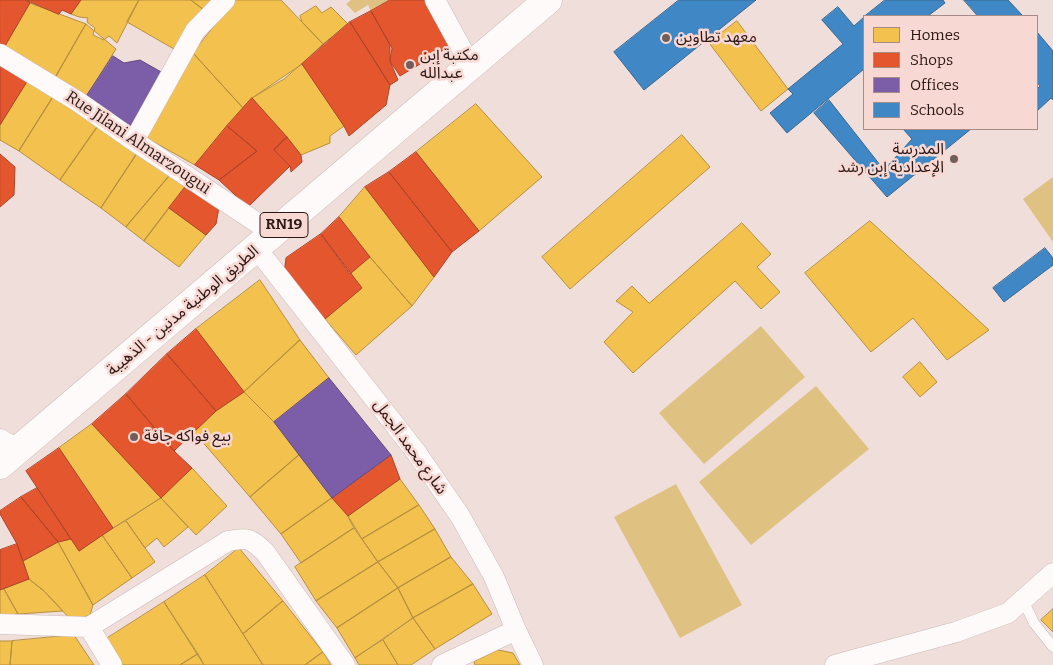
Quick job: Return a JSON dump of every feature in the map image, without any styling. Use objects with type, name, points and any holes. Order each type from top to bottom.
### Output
[{"type":"main road","name":"الطريق الوطنية مدنين - الذهيبة","points":[[6,451],[265,241],[471,66],[536,7]]},
{"type":"street","points":[[134,141],[195,31],[225,0]]},
{"type":"street","points":[[434,0],[471,66]]},
{"type":"street","name":"Rue Jilani Almarzougui","points":[[1,56],[77,101],[134,141],[265,241]]},
{"type":"street","name":"شارع محمد الجمل","points":[[265,241],[460,516],[490,570],[516,630],[534,665]]},
{"type":"street","points":[[0,624],[89,627],[228,541],[243,538],[252,539],[265,552],[345,665]]},
{"type":"street","points":[[835,665],[956,632],[1008,613],[1053,573]]},
{"type":"street","points":[[89,627],[112,665]]},
{"type":"street","points":[[442,665],[516,630]]},
{"type":"lane","points":[[1023,600],[1034,623],[1053,647]]},
{"type":"shaded area","points":[[351,0],[390,0],[371,11],[368,5],[355,13],[346,4]]},
{"type":"shaded area","points":[[1053,177],[1053,242],[1023,199]]},
{"type":"shaded area","points":[[761,326],[805,377],[704,464],[659,413]]},
{"type":"shaded area","points":[[816,386],[869,449],[751,545],[699,482]]},
{"type":"shaded area","points":[[676,484],[742,605],[680,638],[614,517]]},
{"type":"building: Homes","points":[[81,0],[139,0],[117,43],[109,36],[104,40],[93,35],[95,28],[87,22],[88,18],[71,14]]},
{"type":"building: Homes","points":[[139,0],[191,0],[203,9],[174,49],[127,22]]},
{"type":"building: Homes","points":[[191,0],[211,0],[203,9]]},
{"type":"building: Homes","points":[[235,0],[281,0],[323,44],[302,64],[252,98],[243,108],[193,53]]},
{"type":"building: Homes","points":[[30,3],[86,24],[55,78],[5,46]]},
{"type":"building: Homes","points":[[316,6],[322,13],[331,7],[348,24],[323,44],[302,22],[300,16]]},
{"type":"building: Homes","points":[[737,21],[788,89],[761,111],[709,43]]},
{"type":"building: Homes","points":[[86,24],[116,49],[86,97],[55,78]]},
{"type":"building: Homes","points":[[193,53],[243,108],[195,165],[143,136]]},
{"type":"building: Homes","points":[[302,64],[344,126],[330,136],[330,143],[301,155],[252,98],[284,79]]},
{"type":"building: Homes","points":[[28,80],[53,97],[19,151],[0,140],[0,125]]},
{"type":"building: Homes","points":[[53,97],[98,126],[60,180],[19,151]]},
{"type":"building: Homes","points":[[476,104],[542,177],[479,231],[416,152]]},
{"type":"building: Homes","points":[[98,126],[138,152],[101,208],[60,180]]},
{"type":"building: Homes","points":[[682,135],[710,167],[570,289],[542,257]]},
{"type":"building: Homes","points":[[138,152],[170,175],[126,227],[101,208]]},
{"type":"building: Homes","points":[[170,175],[186,186],[144,241],[126,227]]},
{"type":"building: Homes","points":[[365,187],[434,277],[412,306],[339,217]]},
{"type":"building: Homes","points":[[169,208],[206,235],[179,267],[144,241]]},
{"type":"building: Homes","points":[[870,221],[989,330],[947,360],[913,318],[871,352],[805,273]]},
{"type":"building: Homes","points":[[742,223],[771,254],[757,267],[780,292],[761,309],[735,281],[633,373],[604,342],[633,312],[616,301],[632,286],[649,303]]},
{"type":"building: Homes","points":[[370,257],[412,306],[356,355],[325,319],[362,288],[350,274]]},
{"type":"building: Homes","points":[[260,280],[300,340],[244,392],[196,329]]},
{"type":"building: Homes","points":[[300,340],[329,378],[274,422],[244,392]]},
{"type":"building: Homes","points":[[920,362],[937,382],[920,397],[903,377]]},
{"type":"building: Homes","points":[[244,392],[274,422],[299,455],[250,497],[194,432],[216,411]]},
{"type":"building: Homes","points":[[92,424],[161,498],[113,528],[59,448]]},
{"type":"building: Homes","points":[[299,455],[332,498],[281,534],[250,497]]},
{"type":"building: Homes","points":[[192,468],[227,506],[196,535],[161,498]]},
{"type":"building: Homes","points":[[400,479],[419,505],[362,539],[348,516]]},
{"type":"building: Homes","points":[[161,498],[188,527],[164,547],[157,538],[145,548],[126,521]]},
{"type":"building: Homes","points":[[332,498],[346,513],[354,528],[301,563],[281,534]]},
{"type":"building: Homes","points":[[419,505],[435,529],[378,562],[362,539]]},
{"type":"building: Homes","points":[[126,521],[155,562],[132,578],[102,535]]},
{"type":"building: Homes","points":[[354,528],[378,562],[316,601],[295,567]]},
{"type":"building: Homes","points":[[435,529],[451,557],[398,588],[378,562]]},
{"type":"building: Homes","points":[[102,535],[132,578],[93,605],[58,542],[71,539],[79,551]]},
{"type":"building: Homes","points":[[58,542],[93,605],[90,615],[72,621],[44,591],[29,579],[23,561]]},
{"type":"building: Homes","points":[[239,548],[283,601],[243,634],[205,575]]},
{"type":"building: Homes","points":[[451,557],[473,584],[413,618],[398,588]]},
{"type":"building: Homes","points":[[378,562],[398,588],[337,628],[316,601]]},
{"type":"building: Homes","points":[[205,575],[263,665],[204,665],[164,602]]},
{"type":"building: Homes","points":[[29,579],[44,591],[63,611],[18,614],[4,589]]},
{"type":"building: Homes","points":[[473,584],[492,614],[435,649],[413,618]]},
{"type":"building: Homes","points":[[398,588],[413,618],[355,658],[337,628]]},
{"type":"building: Homes","points":[[4,589],[18,614],[0,616],[0,590]]},
{"type":"building: Homes","points":[[283,601],[323,652],[305,665],[263,665],[243,634]]},
{"type":"building: Homes","points":[[164,602],[198,654],[180,665],[123,665],[106,639]]},
{"type":"building: Homes","points":[[1053,609],[1053,632],[1041,620]]},
{"type":"building: Homes","points":[[413,618],[435,649],[411,665],[398,665],[383,640]]},
{"type":"building: Homes","points":[[74,635],[94,665],[10,665],[12,641]]},
{"type":"building: Homes","points":[[383,640],[398,665],[359,665],[355,658]]},
{"type":"building: Homes","points":[[0,641],[12,641],[10,665],[0,665]]},
{"type":"building: Homes","points":[[498,650],[513,653],[520,665],[475,665],[474,662]]},
{"type":"building: Homes","points":[[323,652],[331,665],[305,665]]},
{"type":"building: Homes","points":[[198,654],[204,665],[180,665]]},
{"type":"building: Shops","points":[[0,0],[26,0],[30,3],[5,46],[0,43]]},
{"type":"building: Shops","points":[[26,0],[81,0],[71,14],[62,10],[59,14]]},
{"type":"building: Shops","points":[[390,0],[427,0],[455,43],[400,76],[390,61],[392,48],[371,11]]},
{"type":"building: Shops","points":[[371,11],[390,45],[390,61],[398,80],[390,85],[350,22]]},
{"type":"building: Shops","points":[[350,22],[390,85],[386,105],[349,136],[302,64]]},
{"type":"building: Shops","points":[[2,65],[28,80],[0,125],[0,68]]},
{"type":"building: Shops","points":[[252,98],[287,137],[274,150],[290,166],[248,207],[219,180],[257,151],[227,126]]},
{"type":"building: Shops","points":[[227,126],[257,151],[219,180],[195,165]]},
{"type":"building: Shops","points":[[287,137],[301,155],[302,162],[291,172],[290,166],[274,150]]},
{"type":"building: Shops","points":[[416,152],[479,231],[452,252],[389,172]]},
{"type":"building: Shops","points":[[0,154],[15,167],[14,195],[0,207]]},
{"type":"building: Shops","points":[[389,172],[452,252],[434,277],[365,187]]},
{"type":"building: Shops","points":[[186,186],[219,207],[216,224],[206,235],[169,208]]},
{"type":"building: Shops","points":[[339,217],[370,257],[350,274],[321,234]]},
{"type":"building: Shops","points":[[321,234],[362,288],[325,319],[284,274],[286,258]]},
{"type":"building: Shops","points":[[196,329],[244,392],[216,411],[167,354]]},
{"type":"building: Shops","points":[[167,354],[216,411],[174,451],[126,394]]},
{"type":"building: Shops","name":"بيع فواكه جافة","points":[[126,394],[174,451],[192,468],[161,498],[92,424]]},
{"type":"building: Shops","points":[[59,448],[113,528],[79,551],[26,471]]},
{"type":"building: Shops","points":[[391,455],[400,479],[348,516],[332,498]]},
{"type":"building: Shops","points":[[37,488],[71,539],[58,542],[21,497]]},
{"type":"building: Shops","points":[[21,497],[58,542],[23,561],[17,544],[0,514],[0,511]]},
{"type":"building: Shops","points":[[17,544],[29,579],[0,590],[0,550]]},
{"type":"building: Offices","points":[[113,56],[124,63],[140,60],[163,73],[133,129],[86,97]]},
{"type":"building: Offices","points":[[329,378],[391,455],[332,498],[274,422]]},
{"type":"building: Schools","points":[[679,0],[756,0],[644,90],[614,52]]},
{"type":"building: Schools","points":[[885,0],[943,0],[945,3],[929,15],[866,15]]},
{"type":"building: Schools","points":[[964,0],[1008,0],[1022,15],[977,15]]},
{"type":"building: Schools","points":[[838,7],[854,26],[863,18],[863,70],[787,133],[770,113],[793,94],[788,89],[843,44],[822,20]]},
{"type":"building: Schools","points":[[1038,33],[1053,51],[1053,100],[1051,98],[1038,110],[1038,88],[1040,86],[1038,83]]},
{"type":"building: Schools","points":[[829,100],[884,170],[912,139],[904,130],[970,130],[887,197],[814,113]]},
{"type":"building: Schools","points":[[1045,248],[1053,258],[1053,265],[1004,302],[993,288]]},
{"type":"place","name":"معهد تطاوين","points":[[666,38]]},
{"type":"place","name":"مكتبة إبن عبدالله","points":[[410,65]]},
{"type":"place","name":"المدرسة الإعدادية إبن رشد","points":[[954,159]]},
{"type":"place","name":"بيع فواكه جافة","points":[[134,437]]}]
